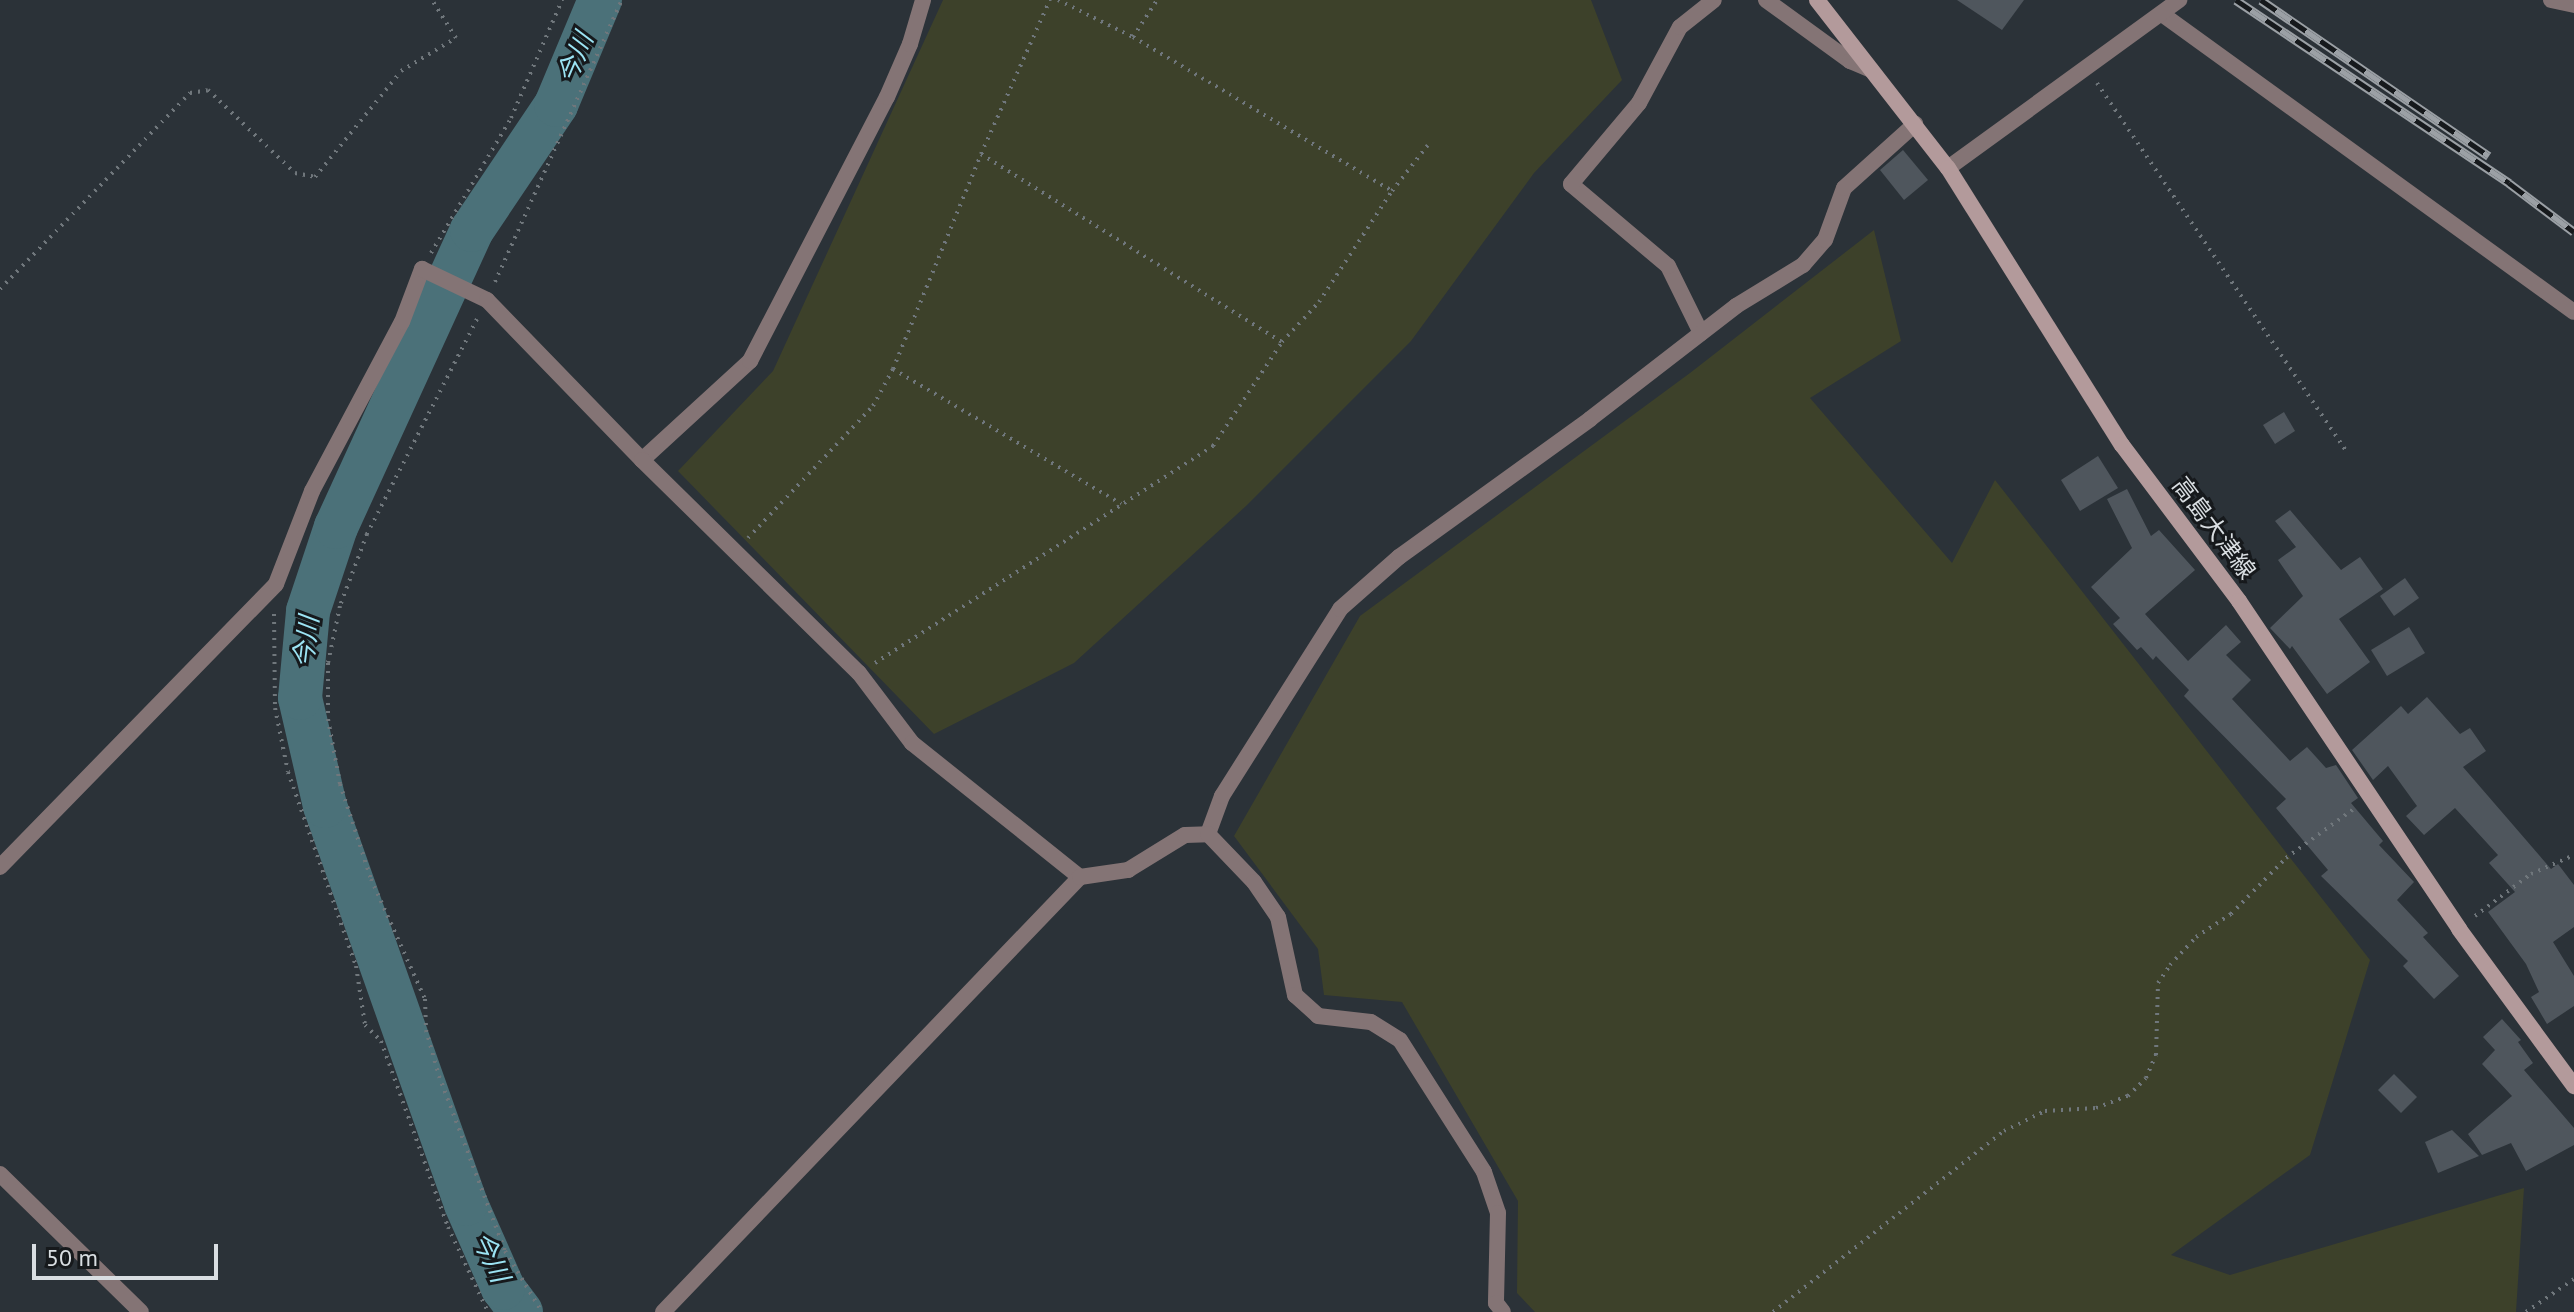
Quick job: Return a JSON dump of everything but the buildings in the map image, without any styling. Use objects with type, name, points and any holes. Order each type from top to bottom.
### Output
[{"type":"main road","name":"高島大津線","points":[[1817,0],[1948,168],[2122,445],[2239,601],[2459,929],[2574,1086]]},
{"type":"street","points":[[642,460],[750,361],[887,97],[910,44],[923,0]]},
{"type":"street","points":[[1701,333],[1668,266],[1571,184],[1639,103],[1680,27],[1714,0]]},
{"type":"street","points":[[1766,0],[1850,61],[1871,70]]},
{"type":"street","points":[[1948,168],[2179,0]]},
{"type":"street","points":[[2551,0],[2574,5]]},
{"type":"street","points":[[2162,14],[2574,312]]},
{"type":"street","points":[[1208,834],[1222,796],[1340,609],[1399,557],[1524,468],[1736,306],[1803,265],[1825,240],[1844,188],[1915,124]]},
{"type":"street","points":[[0,867],[276,584],[312,491],[402,322],[422,269],[487,300],[642,460],[859,673],[912,743],[1080,877]]},
{"type":"street","points":[[663,1312],[1080,877],[1128,870],[1185,835],[1208,834],[1254,882],[1278,917],[1295,995],[1318,1016],[1371,1022],[1400,1040],[1484,1172],[1498,1213],[1496,1303],[1503,1312]]},
{"type":"street","points":[[0,1174],[141,1312]]},
{"type":"path","points":[[0,289],[190,93],[208,90],[295,173],[315,177],[401,71],[456,38],[432,0]]},
{"type":"path","points":[[422,269],[511,118],[562,0]]},
{"type":"path","points":[[542,1312],[505,1251],[439,1076],[426,1030],[425,999],[371,879],[340,784],[328,719],[328,663],[340,606],[367,534],[487,300],[571,120],[622,0]]},
{"type":"path","points":[[735,552],[873,406],[893,369],[981,154],[1050,0]]},
{"type":"path","points":[[1058,0],[1133,37],[1392,191]]},
{"type":"path","points":[[1133,37],[1157,0]]},
{"type":"path","points":[[2087,68],[2346,451]]},
{"type":"path","points":[[859,673],[1213,446],[1282,342],[1319,302],[1392,191],[1428,145]]},
{"type":"path","points":[[981,154],[1282,342]]},
{"type":"path","points":[[893,369],[1121,504]]},
{"type":"path","points":[[276,584],[273,624],[275,708],[288,772],[356,966],[365,1025],[381,1041],[448,1227],[488,1312]]},
{"type":"path","points":[[1773,1312],[2004,1131],[2045,1111],[2096,1108],[2128,1096],[2146,1078],[2156,1055],[2158,983],[2170,965],[2196,937],[2231,914],[2286,858],[2370,797]]},
{"type":"path","points":[[2459,929],[2531,874],[2574,855]]},
{"type":"path","points":[[2526,1312],[2574,1279]]},
{"type":"green space","points":[[943,0],[1591,0],[1622,80],[1534,173],[1411,341],[1246,506],[1074,663],[934,734],[678,471],[773,371]]},
{"type":"green space","points":[[1874,230],[1901,341],[1810,398],[1952,563],[1995,480],[2370,960],[2310,1155],[2171,1255],[2230,1275],[2524,1188],[2516,1312],[1535,1312],[1517,1293],[1518,1201],[1402,1002],[1324,995],[1318,949],[1234,836],[1360,616],[1690,373]]},
{"type":"waterway","name":"今川","points":[[521,1312],[503,1288],[466,1204],[325,806],[300,698],[308,611],[336,527],[472,230],[556,105],[600,0]]},
{"type":"railway","points":[[2236,0],[2509,183],[2574,232]]},
{"type":"railway","points":[[2261,0],[2489,156]]}]
